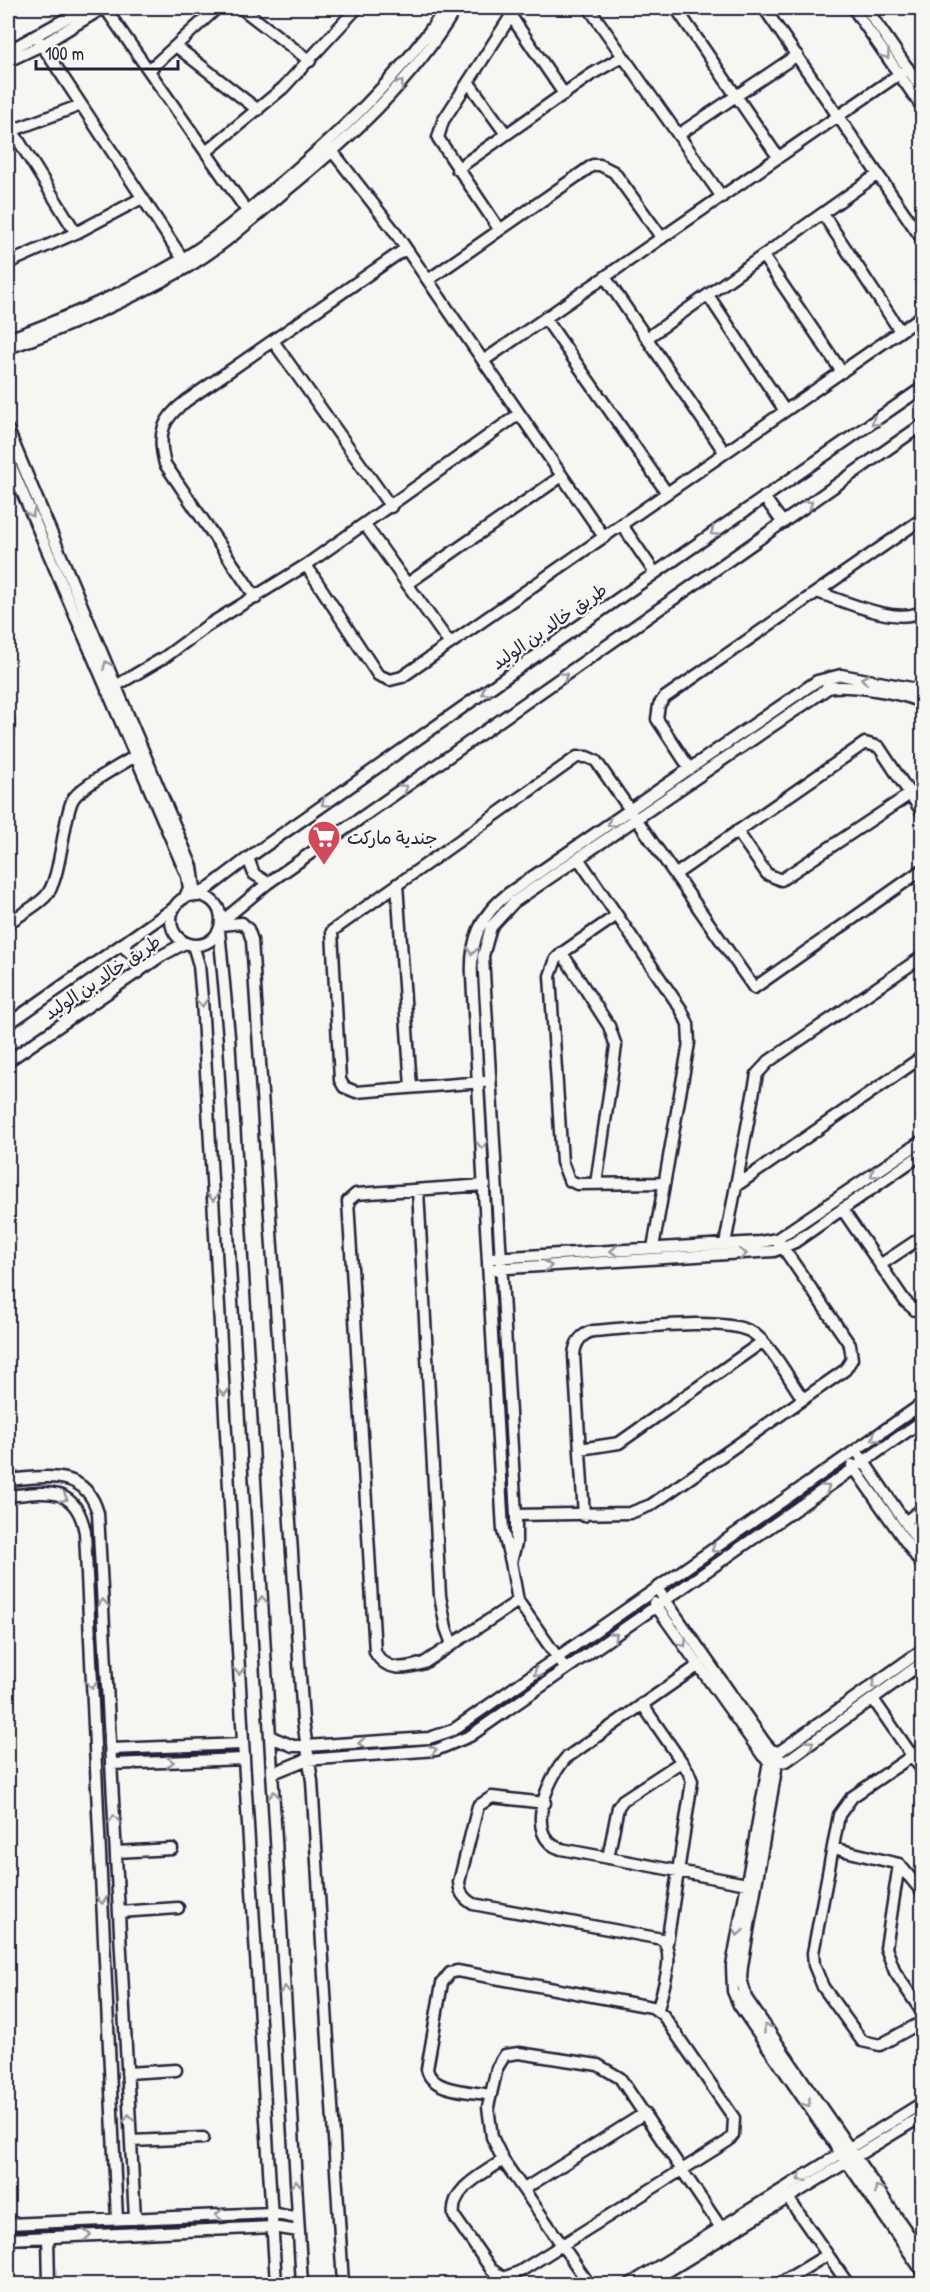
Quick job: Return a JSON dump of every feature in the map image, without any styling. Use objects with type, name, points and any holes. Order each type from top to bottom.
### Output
[{"type":"street","points":[[8,61],[85,8]]},
{"type":"street","points":[[8,51],[39,40],[104,8],[247,212]]},
{"type":"street","points":[[149,70],[177,47],[216,8]]},
{"type":"street","points":[[241,8],[310,61]]},
{"type":"street","points":[[206,152],[258,110],[310,61],[356,8]]},
{"type":"street","points":[[8,339],[73,314],[185,263],[330,148],[408,60],[446,8]]},
{"type":"street","points":[[8,348],[86,318],[185,263],[254,219],[404,80],[456,8]]},
{"type":"street","points":[[589,8],[621,57],[722,197]]},
{"type":"street","points":[[676,8],[778,158]]},
{"type":"street","points":[[764,8],[922,239]]},
{"type":"street","points":[[860,9],[904,71],[922,107]]},
{"type":"street","points":[[500,230],[457,170],[438,138],[443,121],[513,12],[564,94]]},
{"type":"street","points":[[39,40],[185,263]]},
{"type":"street","points":[[177,47],[258,110]]},
{"type":"street","points":[[678,135],[797,56]]},
{"type":"street","points":[[457,170],[564,94],[621,57]]},
{"type":"street","points":[[904,71],[922,89]]},
{"type":"street","points":[[483,361],[904,71]]},
{"type":"street","points":[[469,83],[506,134]]},
{"type":"street","points":[[76,233],[10,131],[81,105]]},
{"type":"street","points":[[330,148],[428,280],[604,537]]},
{"type":"street","points":[[428,280],[585,168],[600,165],[614,172],[662,237]]},
{"type":"street","points":[[647,338],[878,174]]},
{"type":"street","points":[[9,260],[76,233],[142,198]]},
{"type":"street","points":[[823,213],[900,332]]},
{"type":"street","points":[[256,598],[165,464],[160,446],[162,428],[172,412],[405,249]]},
{"type":"street","points":[[763,256],[842,372]]},
{"type":"street","points":[[605,276],[725,453]]},
{"type":"street","points":[[708,295],[785,411]]},
{"type":"street","points":[[306,565],[378,675],[390,680],[402,677],[922,316]]},
{"type":"street","points":[[545,318],[667,493]]},
{"type":"street","points":[[273,341],[391,507]]},
{"type":"street","name":"طريق خالد بن الوليد","points":[[193,896],[922,388]]},
{"type":"street","points":[[112,688],[306,565],[391,507],[519,414]]},
{"type":"street","points":[[189,944],[209,942],[220,926],[268,883],[922,425]]},
{"type":"street","points":[[8,430],[17,478]]},
{"type":"street","points":[[8,459],[192,867],[193,896]]},
{"type":"street","points":[[407,584],[562,476]]},
{"type":"street","points":[[764,497],[783,523]]},
{"type":"street","points":[[690,769],[657,719],[659,705],[664,698],[922,519]]},
{"type":"street","points":[[365,525],[450,644]]},
{"type":"street","points":[[622,525],[655,573]]},
{"type":"street","points":[[817,592],[884,613],[908,616],[922,611]]},
{"type":"street","points":[[674,786],[690,769],[824,677],[841,675],[921,698]]},
{"type":"street","points":[[511,1562],[516,1543],[516,1515],[495,1264],[484,1082],[471,957],[474,938],[482,920],[494,905],[509,893],[828,688],[844,686],[921,698]]},
{"type":"street","points":[[112,688],[135,756],[187,876],[193,896]]},
{"type":"street","points":[[8,718],[8,735]]},
{"type":"street","points":[[676,874],[866,743],[879,747],[922,812]]},
{"type":"street","points":[[8,923],[45,898],[52,886],[66,815],[72,800],[135,756]]},
{"type":"street","points":[[484,1082],[356,1092],[344,1087],[340,1080],[332,931],[577,757],[587,756],[596,761],[754,987],[922,870]]},
{"type":"street","points":[[737,831],[767,874],[781,880],[910,794]]},
{"type":"street","points":[[566,1669],[518,1601],[503,1531],[495,1264],[485,1185],[483,956],[491,927],[503,910],[578,858],[634,814]]},
{"type":"street","points":[[248,858],[254,873],[268,883]]},
{"type":"street","points":[[578,858],[681,1009],[690,1031],[653,1248]]},
{"type":"street","points":[[397,884],[411,1087]]},
{"type":"street","points":[[276,2284],[243,1744],[202,999],[189,944],[173,932],[171,916],[174,908],[193,896],[213,901],[221,914],[302,2284]]},
{"type":"street","name":"طريق خالد بن الوليد","points":[[8,1024],[174,908]]},
{"type":"street","points":[[617,915],[562,953],[556,959],[550,975],[562,1162],[569,1179],[577,1184],[664,1183]]},
{"type":"street","points":[[220,926],[242,923],[248,929],[252,940],[306,1746],[313,1792],[344,2284]]},
{"type":"street","name":"طريق خالد بن الوليد","points":[[8,1061],[138,972],[189,944]]},
{"type":"street","points":[[121,945],[134,956],[138,972]]},
{"type":"street","points":[[562,953],[609,1026],[616,1046],[596,1184]]},
{"type":"street","points":[[725,1244],[757,1074],[763,1065],[922,957]]},
{"type":"street","points":[[736,1186],[922,1057]]},
{"type":"street","points":[[495,1264],[653,1248],[780,1243],[922,1141]]},
{"type":"street","points":[[495,1264],[765,1252],[842,1209],[922,1154]]},
{"type":"street","points":[[485,1185],[356,1194],[348,1201],[374,1644],[379,1659],[384,1664],[406,1667],[424,1663],[518,1601]]},
{"type":"street","points":[[418,1190],[440,1596],[446,1628],[452,1644]]},
{"type":"street","points":[[842,1209],[910,1308],[922,1312]]},
{"type":"street","points":[[880,1265],[922,1237]]},
{"type":"street","points":[[516,1515],[584,1516],[630,1513],[651,1505],[850,1365],[852,1352],[780,1243]]},
{"type":"street","points":[[584,1516],[574,1349],[584,1335],[593,1331],[728,1324],[742,1327],[762,1341],[803,1400]]},
{"type":"street","points":[[580,1449],[615,1444],[625,1439],[762,1341]]},
{"type":"street","points":[[271,1737],[293,1746],[306,1746],[429,1738],[453,1730],[922,1404]]},
{"type":"street","points":[[273,1773],[293,1763],[309,1760],[418,1754],[453,1744],[470,1736],[922,1421]]},
{"type":"street","points":[[851,1454],[905,1528],[922,1547]]},
{"type":"street","points":[[8,1480],[57,1477],[71,1480],[92,1497],[99,1522],[135,2219]]},
{"type":"street","points":[[8,1496],[54,1493],[66,1497],[76,1506],[82,1517],[85,1532],[117,2219]]},
{"type":"street","points":[[792,1495],[800,1506]]},
{"type":"street","points":[[905,1528],[922,1509]]},
{"type":"street","points":[[905,1528],[922,1565]]},
{"type":"street","points":[[653,1592],[775,1751]]},
{"type":"street","points":[[661,1603],[699,1665],[773,1763]]},
{"type":"street","points":[[90,1638],[105,1637]]},
{"type":"street","points":[[922,1650],[775,1751],[751,1885],[742,1966],[742,1989],[746,1998],[922,2271]]},
{"type":"street","points":[[773,1763],[788,1760],[922,1663]]},
{"type":"street","points":[[699,1665],[566,1758],[553,1776],[540,1830],[544,1839],[551,1846],[751,1885]]},
{"type":"street","points":[[873,1698],[918,1753],[922,1770]]},
{"type":"street","points":[[642,1704],[688,1771],[692,1792],[667,1943],[669,1954],[658,2010]]},
{"type":"street","points":[[384,1742],[385,1755]]},
{"type":"street","points":[[111,1749],[243,1744]]},
{"type":"street","points":[[918,1753],[844,1805],[839,1815],[813,1953],[817,1977],[855,2033],[871,2045],[890,2042],[922,2022]]},
{"type":"street","points":[[111,1764],[244,1759]]},
{"type":"street","points":[[608,1857],[618,1808],[623,1800],[681,1762]]},
{"type":"street","points":[[545,1803],[492,1797],[478,1806],[459,1882],[465,1899],[473,1904],[657,1936],[667,1943]]},
{"type":"street","points":[[833,1848],[899,1864],[922,1892]]},
{"type":"street","points":[[116,1852],[172,1849]]},
{"type":"street","points":[[899,1864],[886,1948],[895,1972],[922,2012]]},
{"type":"street","points":[[101,1878],[117,1877]]},
{"type":"street","points":[[119,1911],[178,1908]]},
{"type":"street","points":[[491,2094],[434,2083],[429,2077],[427,2069],[442,1983],[450,1973],[463,1971],[627,2000],[646,2004],[658,2010],[734,2118],[733,2135],[728,2141],[512,2276],[503,2278],[491,2269],[454,2216],[455,2199],[461,2191],[503,2160]]},
{"type":"street","points":[[589,2284],[503,2160],[492,2137],[488,2122],[491,2094],[500,2060],[512,2052],[598,2065],[610,2070],[628,2088],[721,2228]]},
{"type":"street","points":[[127,2073],[176,2070]]},
{"type":"street","points":[[647,2284],[788,2198],[922,2103]]},
{"type":"street","points":[[524,2189],[645,2113]]},
{"type":"street","points":[[630,2284],[721,2228],[848,2155],[922,2116]]},
{"type":"street","points":[[131,2141],[203,2138]]},
{"type":"street","points":[[848,2155],[922,2254]]},
{"type":"street","points":[[788,2198],[848,2284]]},
{"type":"street","points":[[8,2224],[272,2213],[297,2218]]},
{"type":"street","points":[[8,2239],[273,2227],[298,2231]]},
{"type":"street","points":[[48,2237],[49,2284]]},
{"type":"street","points":[[779,2284],[827,2255]]},
{"type":"place","name":"جندية ماركت","points":[[324,866]]}]
